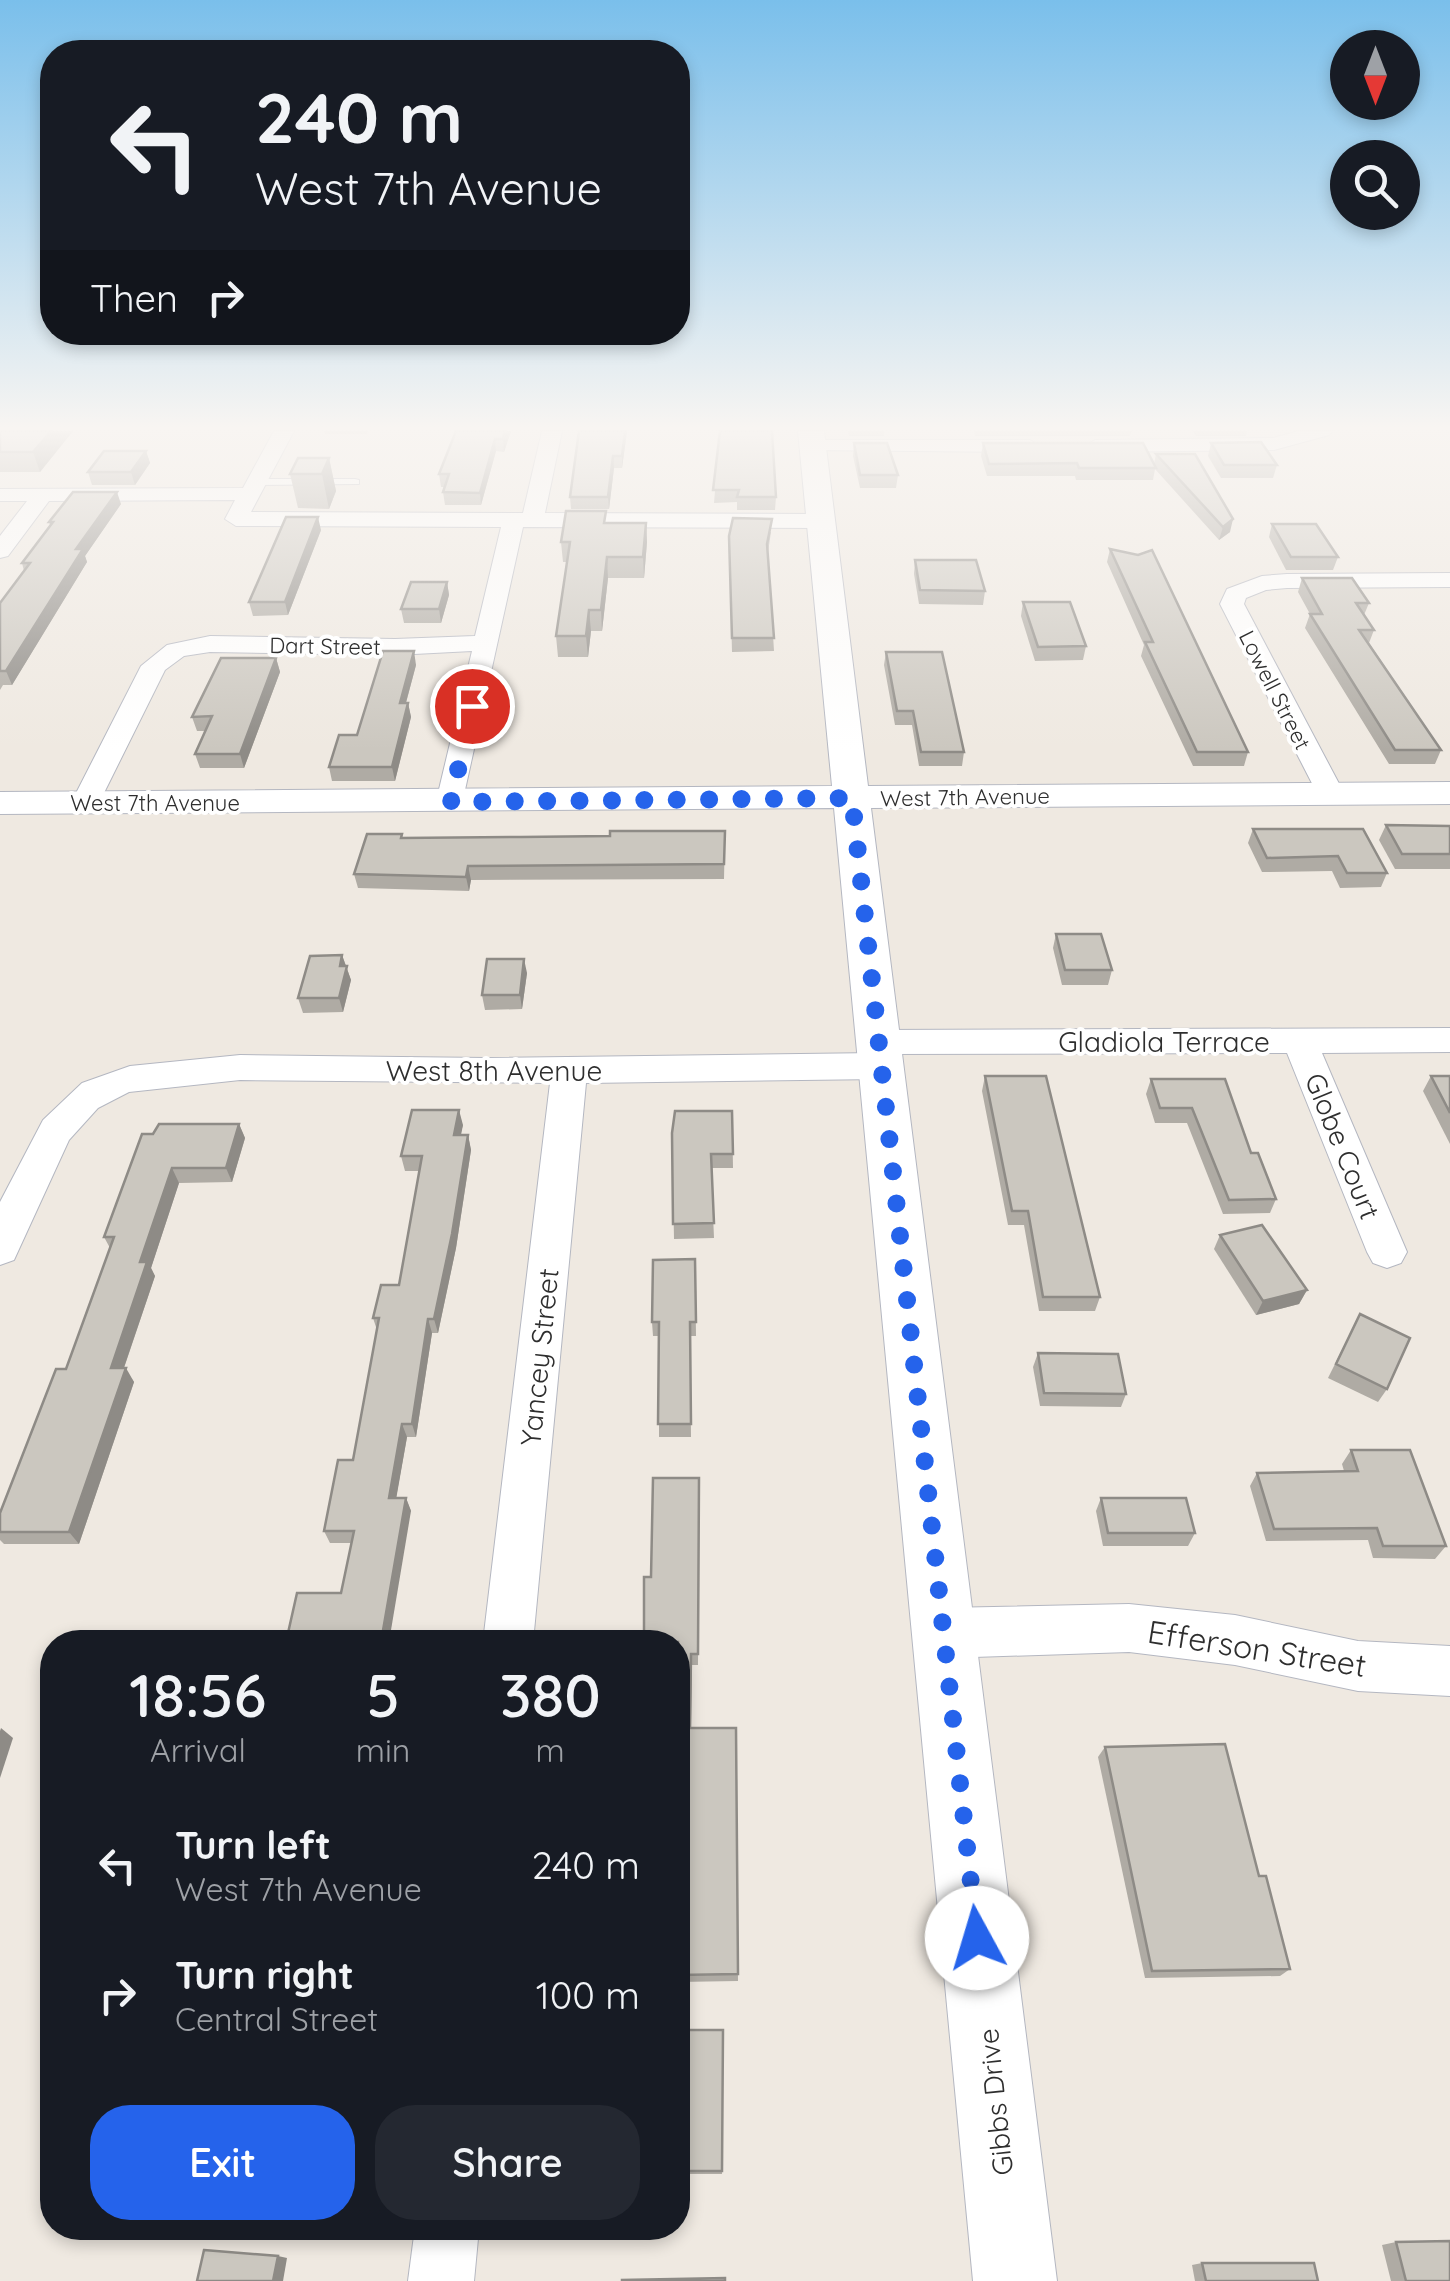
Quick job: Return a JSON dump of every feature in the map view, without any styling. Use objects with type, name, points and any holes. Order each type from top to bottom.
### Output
[{"type":"street","points":[[451,802],[486,643],[517,537]]},
{"type":"street","name":"Gibbs Drive","points":[[823,537],[1015,2281]]},
{"type":"street","name":"Lowell Street","points":[[1330,793],[1232,604],[1235,594],[1244,588],[1287,581],[1450,580]]},
{"type":"street","name":"Dart Street","points":[[86,803],[154,666],[166,655],[210,644],[395,647],[486,643]]},
{"type":"street","name":"West 7th Avenue","points":[[0,803],[1450,793]]},
{"type":"street","name":"Gladiola Terrace","points":[[880,1054],[1300,1040],[1450,1040]]},
{"type":"street","name":"Globe Court","points":[[1300,1040],[1387,1252]]},
{"type":"street","name":"West 8th Avenue","points":[[0,1249],[40,1159],[62,1125],[85,1099],[108,1086],[180,1071],[569,1071],[880,1054]]},
{"type":"street","name":"Yancey Street","points":[[509,1630],[569,1071]]},
{"type":"street","name":"Efferson Street","points":[[944,1632],[1128,1628],[1234,1640],[1358,1666],[1450,1671]]},
{"type":"street","points":[[441,2281],[445,2240]]},
{"type":"building","points":[[41,537],[84,537],[76,549],[83,549],[6,671],[0,671],[0,603],[30,563],[22,563]]},
{"type":"building","points":[[277,537],[310,537],[285,602],[249,602]]},
{"type":"building","points":[[562,537],[645,537],[643,557],[607,557],[601,610],[589,610],[586,636],[556,636],[570,542],[561,542]]},
{"type":"building","points":[[729,537],[768,537],[774,638],[732,638]]},
{"type":"building","points":[[1280,537],[1325,537],[1338,557],[1291,557]]},
{"type":"building","points":[[1110,549],[1138,555],[1152,550],[1248,752],[1197,752],[1145,642],[1153,642]]},
{"type":"building","points":[[915,560],[976,560],[985,591],[920,590]]},
{"type":"building","points":[[1302,578],[1352,578],[1369,603],[1356,603],[1374,630],[1359,630],[1441,750],[1395,750],[1310,614],[1322,614]]},
{"type":"building","points":[[411,582],[447,582],[439,609],[401,609]]},
{"type":"building","points":[[1023,602],[1070,602],[1086,646],[1038,647]]},
{"type":"building","points":[[383,651],[414,651],[400,703],[408,703],[392,767],[329,767],[339,735],[357,735]]},
{"type":"building","points":[[886,652],[942,652],[964,752],[921,752],[913,711],[897,711]]},
{"type":"building","points":[[221,658],[276,658],[240,754],[195,754],[212,716],[192,717]]},
{"type":"building","points":[[1386,825],[1450,826],[1450,854],[1402,854]]},
{"type":"building","points":[[1253,829],[1363,829],[1387,873],[1347,873],[1338,856],[1267,858]]},
{"type":"building","points":[[610,831],[725,831],[724,864],[468,866],[466,877],[354,874],[367,834],[402,834],[401,838],[610,836]]},
{"type":"building","points":[[1056,934],[1101,934],[1112,970],[1065,970]]},
{"type":"building","points":[[342,955],[340,966],[347,966],[339,998],[298,998],[310,956]]},
{"type":"building","points":[[487,959],[524,959],[520,995],[482,995]]},
{"type":"building","points":[[985,1076],[1046,1076],[1100,1297],[1043,1297],[1028,1211],[1012,1211]]},
{"type":"building","points":[[1431,1076],[1450,1076],[1450,1113]]},
{"type":"building","points":[[1151,1079],[1225,1079],[1251,1153],[1258,1153],[1276,1199],[1229,1200],[1192,1108],[1160,1108]]},
{"type":"building","points":[[412,1110],[459,1110],[454,1135],[468,1135],[452,1234],[434,1319],[428,1319],[412,1424],[402,1424],[389,1498],[406,1498],[383,1630],[289,1630],[297,1593],[341,1593],[354,1531],[324,1531],[338,1460],[353,1460],[379,1318],[373,1318],[381,1285],[399,1285],[422,1156],[401,1156]]},
{"type":"building","points":[[675,1111],[732,1111],[733,1154],[711,1154],[714,1223],[673,1224]]},
{"type":"building","points":[[159,1124],[239,1124],[226,1168],[172,1168],[140,1262],[147,1262],[111,1368],[126,1368],[69,1532],[0,1532],[0,1513],[56,1369],[66,1369],[114,1237],[104,1237],[142,1134],[153,1134]]},
{"type":"building","points":[[1262,1225],[1307,1290],[1263,1301],[1220,1235]]},
{"type":"building","points":[[695,1259],[696,1322],[690,1322],[691,1424],[658,1424],[659,1322],[652,1322],[653,1260]]},
{"type":"building","points":[[1360,1314],[1410,1338],[1387,1389],[1336,1364]]},
{"type":"building","points":[[1038,1353],[1118,1354],[1126,1394],[1044,1393]]},
{"type":"building","points":[[1351,1450],[1410,1450],[1446,1546],[1383,1546],[1377,1528],[1274,1529],[1257,1473],[1358,1471]]},
{"type":"building","points":[[653,1478],[699,1478],[698,1654],[691,1654],[690,1728],[690,1630],[644,1630],[644,1577],[651,1577]]},
{"type":"building","points":[[1101,1498],[1186,1498],[1195,1533],[1108,1533]]},
{"type":"building","points":[[690,1728],[736,1728],[738,1974],[690,1975]]},
{"type":"building","points":[[1225,1744],[1259,1876],[1266,1876],[1290,1969],[1152,1971],[1105,1747]]},
{"type":"building","points":[[690,2030],[723,2030],[722,2171],[690,2171]]},
{"type":"building","points":[[1450,2241],[1450,2281],[1406,2281],[1396,2242]]},
{"type":"building","points":[[204,2250],[278,2256],[273,2281],[197,2281]]},
{"type":"building","points":[[1202,2263],[1314,2263],[1318,2281],[1206,2281]]},
{"type":"building","points":[[622,2280],[725,2281],[622,2281]]},
{"type":"route","points":[[472,706],[451,802],[852,798],[977,1938]]}]
